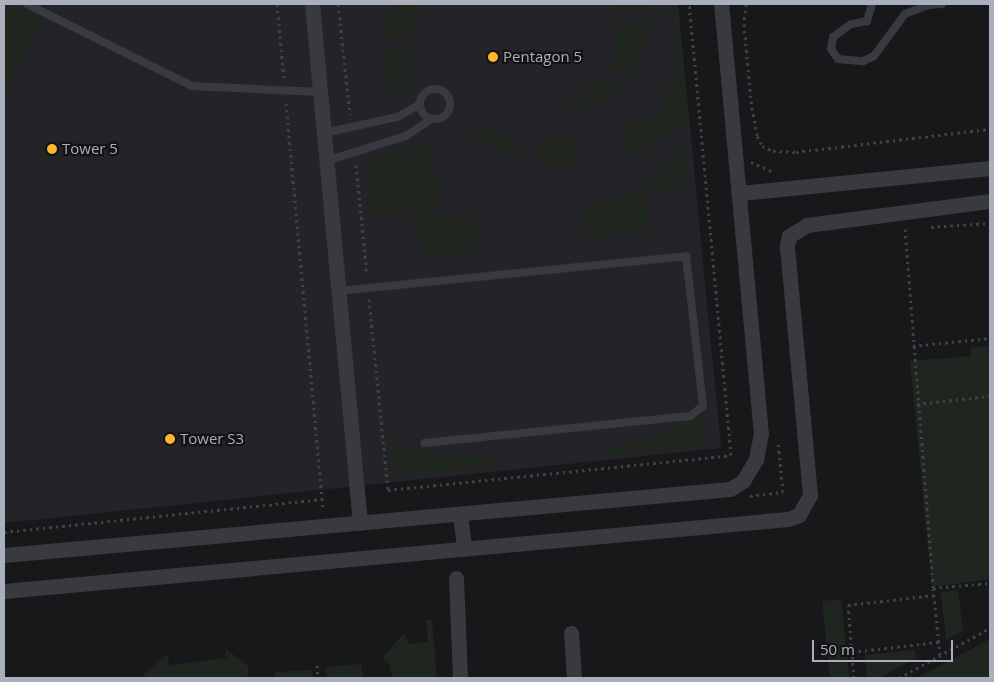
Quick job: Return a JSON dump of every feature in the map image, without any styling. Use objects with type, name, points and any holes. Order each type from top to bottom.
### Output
[{"type":"street","points":[[312,4],[360,523]]},
{"type":"street","points":[[4,555],[730,489],[743,481],[756,459],[761,434],[721,4]]},
{"type":"street","points":[[740,194],[990,168]]},
{"type":"street","points":[[4,591],[788,519],[799,515],[810,495],[787,246],[789,236],[807,225],[990,201]]},
{"type":"street","points":[[460,514],[464,549]]},
{"type":"street","points":[[456,578],[460,678]]},
{"type":"street","points":[[571,633],[574,678]]},
{"type":"lane","points":[[27,4],[192,86],[320,92]]},
{"type":"lane","points":[[872,4],[867,21],[850,24],[833,37],[831,49],[838,59],[847,62],[874,56],[905,14],[928,5],[942,4]]},
{"type":"lane","points":[[324,132],[397,116],[419,105],[426,91],[436,89],[445,93],[450,102],[448,112],[441,118],[431,119],[406,136],[326,161]]},
{"type":"lane","points":[[419,105],[423,114],[431,119]]},
{"type":"lane","points":[[338,291],[686,256],[703,406],[690,416],[424,442]]},
{"type":"path","points":[[278,4],[325,526]]},
{"type":"path","points":[[338,4],[351,125]]},
{"type":"path","points":[[355,152],[388,490],[731,455],[689,4]]},
{"type":"path","points":[[746,4],[744,24],[751,101],[757,136],[762,146],[772,151],[796,152],[990,130]]},
{"type":"path","points":[[749,158],[761,169],[776,172]]},
{"type":"path","points":[[922,228],[990,223]]},
{"type":"path","points":[[912,229],[903,230],[940,656]]},
{"type":"path","points":[[913,346],[990,338]]},
{"type":"path","points":[[918,404],[990,396]]},
{"type":"path","points":[[4,532],[322,499]]},
{"type":"path","points":[[933,588],[990,583]]},
{"type":"path","points":[[854,678],[848,605],[934,595]]},
{"type":"path","points":[[899,678],[990,628]]},
{"type":"path","points":[[852,652],[938,642]]},
{"type":"path","points":[[317,666],[318,678]]},
{"type":"shaded area","points":[[4,4],[678,4],[721,448],[4,523]]},
{"type":"shaded area","points":[[4,4],[44,19],[4,101]]},
{"type":"shaded area","points":[[388,4],[419,4],[410,34],[380,39]]},
{"type":"shaded area","points":[[616,4],[652,4],[652,9],[617,13]]},
{"type":"shaded area","points":[[668,4],[675,4],[689,120],[647,149],[623,157],[626,146],[619,127],[627,120],[635,123],[651,122],[664,104],[664,89],[677,79]]},
{"type":"shaded area","points":[[654,20],[631,76],[609,67],[616,45],[617,23]]},
{"type":"shaded area","points":[[412,43],[413,85],[407,92],[391,91],[386,80],[381,51]]},
{"type":"shaded area","points":[[600,76],[625,86],[606,99],[573,113],[567,105],[584,94]]},
{"type":"shaded area","points":[[476,121],[514,139],[516,162],[478,139],[471,131]]},
{"type":"shaded area","points":[[576,137],[577,154],[588,165],[540,165],[536,141]]},
{"type":"shaded area","points":[[425,139],[434,147],[429,160],[431,170],[441,182],[436,208],[431,213],[457,220],[482,221],[476,252],[422,257],[416,211],[372,216],[367,158],[403,151]]},
{"type":"shaded area","points":[[685,143],[689,187],[645,192],[649,231],[591,239],[579,208],[629,194],[652,179]]},
{"type":"shaded area","points":[[990,346],[990,579],[932,587],[910,361],[971,356],[971,348]]},
{"type":"shaded area","points":[[706,414],[706,446],[609,457],[608,448],[664,433]]},
{"type":"shaded area","points":[[392,439],[407,446],[441,453],[499,459],[500,466],[395,476]]},
{"type":"shaded area","points":[[958,590],[963,631],[946,640],[941,592]]},
{"type":"shaded area","points":[[841,599],[849,678],[830,678],[822,601]]},
{"type":"shaded area","points":[[426,620],[432,620],[437,678],[392,678],[389,663],[385,663],[384,656],[402,635],[406,634],[408,644],[428,641]]},
{"type":"shaded area","points":[[990,639],[990,678],[917,678]]},
{"type":"shaded area","points":[[225,648],[249,667],[247,678],[145,678],[144,674],[164,656],[168,655],[169,665],[226,658]]},
{"type":"shaded area","points":[[915,650],[916,658],[879,678],[867,678],[865,655]]},
{"type":"shaded area","points":[[361,664],[363,678],[327,678],[326,667]]},
{"type":"shaded area","points":[[312,670],[313,678],[275,678],[275,672]]},
{"type":"place","name":"Pentagon 5","points":[[493,57]]},
{"type":"place","name":"Tower 5","points":[[52,149]]},
{"type":"place","name":"Tower S3","points":[[170,439]]}]
